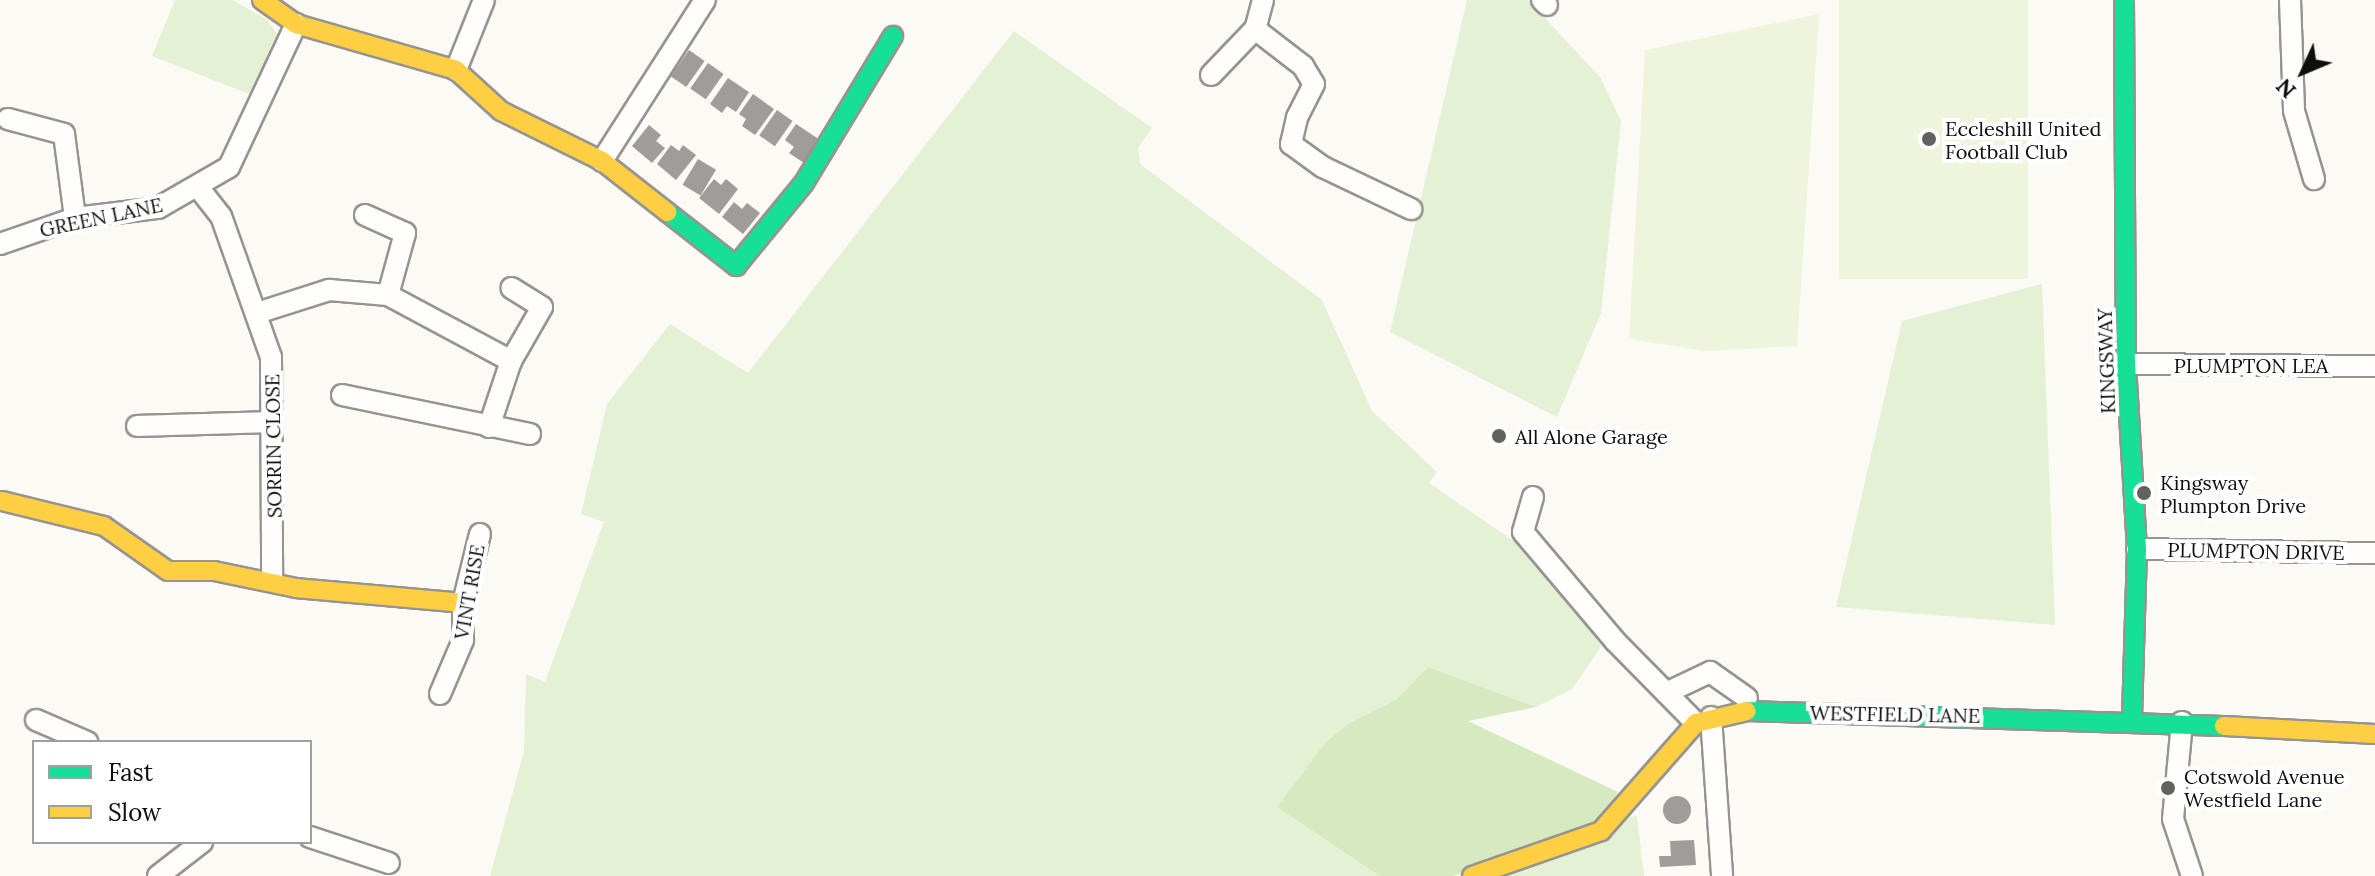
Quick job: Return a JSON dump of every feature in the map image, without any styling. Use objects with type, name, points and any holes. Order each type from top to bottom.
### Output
[{"type":"street","points":[[262,0],[296,24],[456,70],[501,111],[602,161],[736,266],[804,183],[893,36]]},
{"type":"street","points":[[456,70],[484,0]]},
{"type":"street","points":[[602,161],[705,0]]},
{"type":"street","points":[[1211,75],[1255,29],[1263,0]]},
{"type":"street","name":"KINGSWAY","points":[[2124,0],[2126,364],[2137,549],[2132,721]]},
{"type":"street","points":[[2290,0],[2294,111],[2314,179]]},
{"type":"street","name":"GREEN LANE","points":[[0,244],[75,218],[158,208],[229,167],[296,24]]},
{"type":"street","points":[[1255,29],[1303,66],[1314,84],[1297,118],[1291,144],[1323,167],[1411,209]]},
{"type":"street","points":[[8,119],[64,134],[75,218]]},
{"type":"street","name":"SORRIN CLOSE","points":[[198,187],[221,216],[241,283],[257,313],[274,375],[272,579]]},
{"type":"street","points":[[365,215],[405,233],[388,295]]},
{"type":"street","points":[[489,427],[511,361],[542,307],[512,288]]},
{"type":"street","points":[[257,313],[329,290],[388,295],[511,361]]},
{"type":"street","name":"PLUMPTON LEA","points":[[2126,364],[2375,366]]},
{"type":"street","points":[[342,395],[530,434]]},
{"type":"street","points":[[137,426],[272,422]]},
{"type":"street","points":[[1533,497],[1523,532],[1615,641],[1666,693],[1704,720],[1722,876]]},
{"type":"street","points":[[2,501],[104,526],[168,571],[272,579],[296,588],[463,603]]},
{"type":"street","name":"VINT RISE","points":[[440,694],[463,640],[463,603],[480,534]]},
{"type":"street","name":"PLUMPTON DRIVE","points":[[2137,549],[2375,553]]},
{"type":"street","points":[[1666,693],[1710,672],[1747,698]]},
{"type":"street","name":"WESTFIELD LANE","points":[[1704,720],[1740,711],[2182,722],[2375,734]]},
{"type":"street","points":[[36,720],[82,740]]},
{"type":"street","points":[[1472,876],[1601,831],[1704,720]]},
{"type":"street","points":[[2182,722],[2173,819],[2192,876]]},
{"type":"street","points":[[312,838],[389,863]]},
{"type":"street","points":[[158,876],[199,844]]},
{"type":"green space","points":[[175,0],[232,0],[268,20],[277,34],[249,94],[152,56]]},
{"type":"green space","points":[[1467,0],[1528,0],[1600,77],[1621,121],[1601,313],[1557,417],[1390,332]]},
{"type":"green space","name":"Eccleshill United Football Club","points":[[1839,0],[2028,0],[2028,279],[1839,279]]},
{"type":"green space","points":[[1819,14],[1797,346],[1706,351],[1629,339],[1645,50]]},
{"type":"green space","points":[[1014,31],[1152,128],[1138,148],[1140,164],[1322,300],[1372,411],[1437,472],[1429,483],[1521,546],[1588,619],[1601,647],[1572,689],[1536,707],[1428,667],[1397,699],[1351,722],[1358,860],[1380,876],[490,876],[524,751],[526,674],[545,682],[604,522],[581,514],[607,404],[670,324],[748,373]]},
{"type":"green space","points":[[2042,284],[2055,625],[1836,607],[1902,321]]},
{"type":"green space","points":[[1428,667],[1536,707],[1468,721],[1618,792],[1608,813],[1558,842],[1453,876],[1380,876],[1277,807],[1326,742],[1351,722],[1397,699]]},
{"type":"green space","points":[[1637,816],[1644,876],[1498,876],[1629,817]]},
{"type":"building","points":[[689,50],[705,61],[686,87],[671,76]]},
{"type":"building","points":[[708,63],[724,74],[706,99],[690,88]]},
{"type":"building","points":[[728,78],[749,92],[736,112],[727,106],[722,113],[710,104]]},
{"type":"building","points":[[753,94],[774,109],[755,135],[742,126],[746,119],[739,114]]},
{"type":"building","points":[[777,110],[793,121],[775,146],[759,135]]},
{"type":"building","points":[[796,124],[820,140],[804,163],[789,153],[794,147],[785,140]]},
{"type":"building","points":[[649,125],[661,135],[656,141],[665,148],[652,163],[632,146]]},
{"type":"building","points":[[671,145],[679,151],[683,145],[696,155],[676,180],[657,164]]},
{"type":"building","points":[[698,159],[716,170],[701,196],[683,185]]},
{"type":"building","points":[[714,179],[721,185],[726,179],[738,189],[719,214],[699,198]]},
{"type":"building","points":[[734,202],[742,209],[747,203],[760,213],[743,234],[722,217]]},
{"type":"building","points":[[1677,796],[1687,800],[1691,810],[1687,820],[1677,824],[1667,820],[1663,810],[1667,800]]},
{"type":"building","points":[[1694,840],[1696,865],[1660,867],[1659,856],[1671,856],[1670,841]]},
{"type":"traffic: fast","points":[[2124,0],[2126,364],[2137,549],[2132,721]]},
{"type":"traffic: fast","points":[[667,212],[736,266],[804,183],[893,36]]},
{"type":"traffic: fast","points":[[1747,711],[2224,726]]},
{"type":"traffic: slow","points":[[262,0],[296,24],[456,70],[501,111],[602,161],[667,212]]},
{"type":"traffic: slow","points":[[2,501],[104,526],[168,571],[214,571],[296,588],[463,603]]},
{"type":"traffic: slow","points":[[1472,876],[1601,831],[1696,723],[1747,711]]},
{"type":"traffic: slow","points":[[2224,726],[2375,734]]},
{"type":"place","name":"Eccleshill United Football Club","points":[[1929,139]]},
{"type":"place","name":"All Alone Garage","points":[[1499,436]]},
{"type":"place","name":"Kingsway Plumpton Drive","points":[[2144,493]]},
{"type":"place","name":"Cotswold Avenue Westfield Lane","points":[[2168,788]]}]
